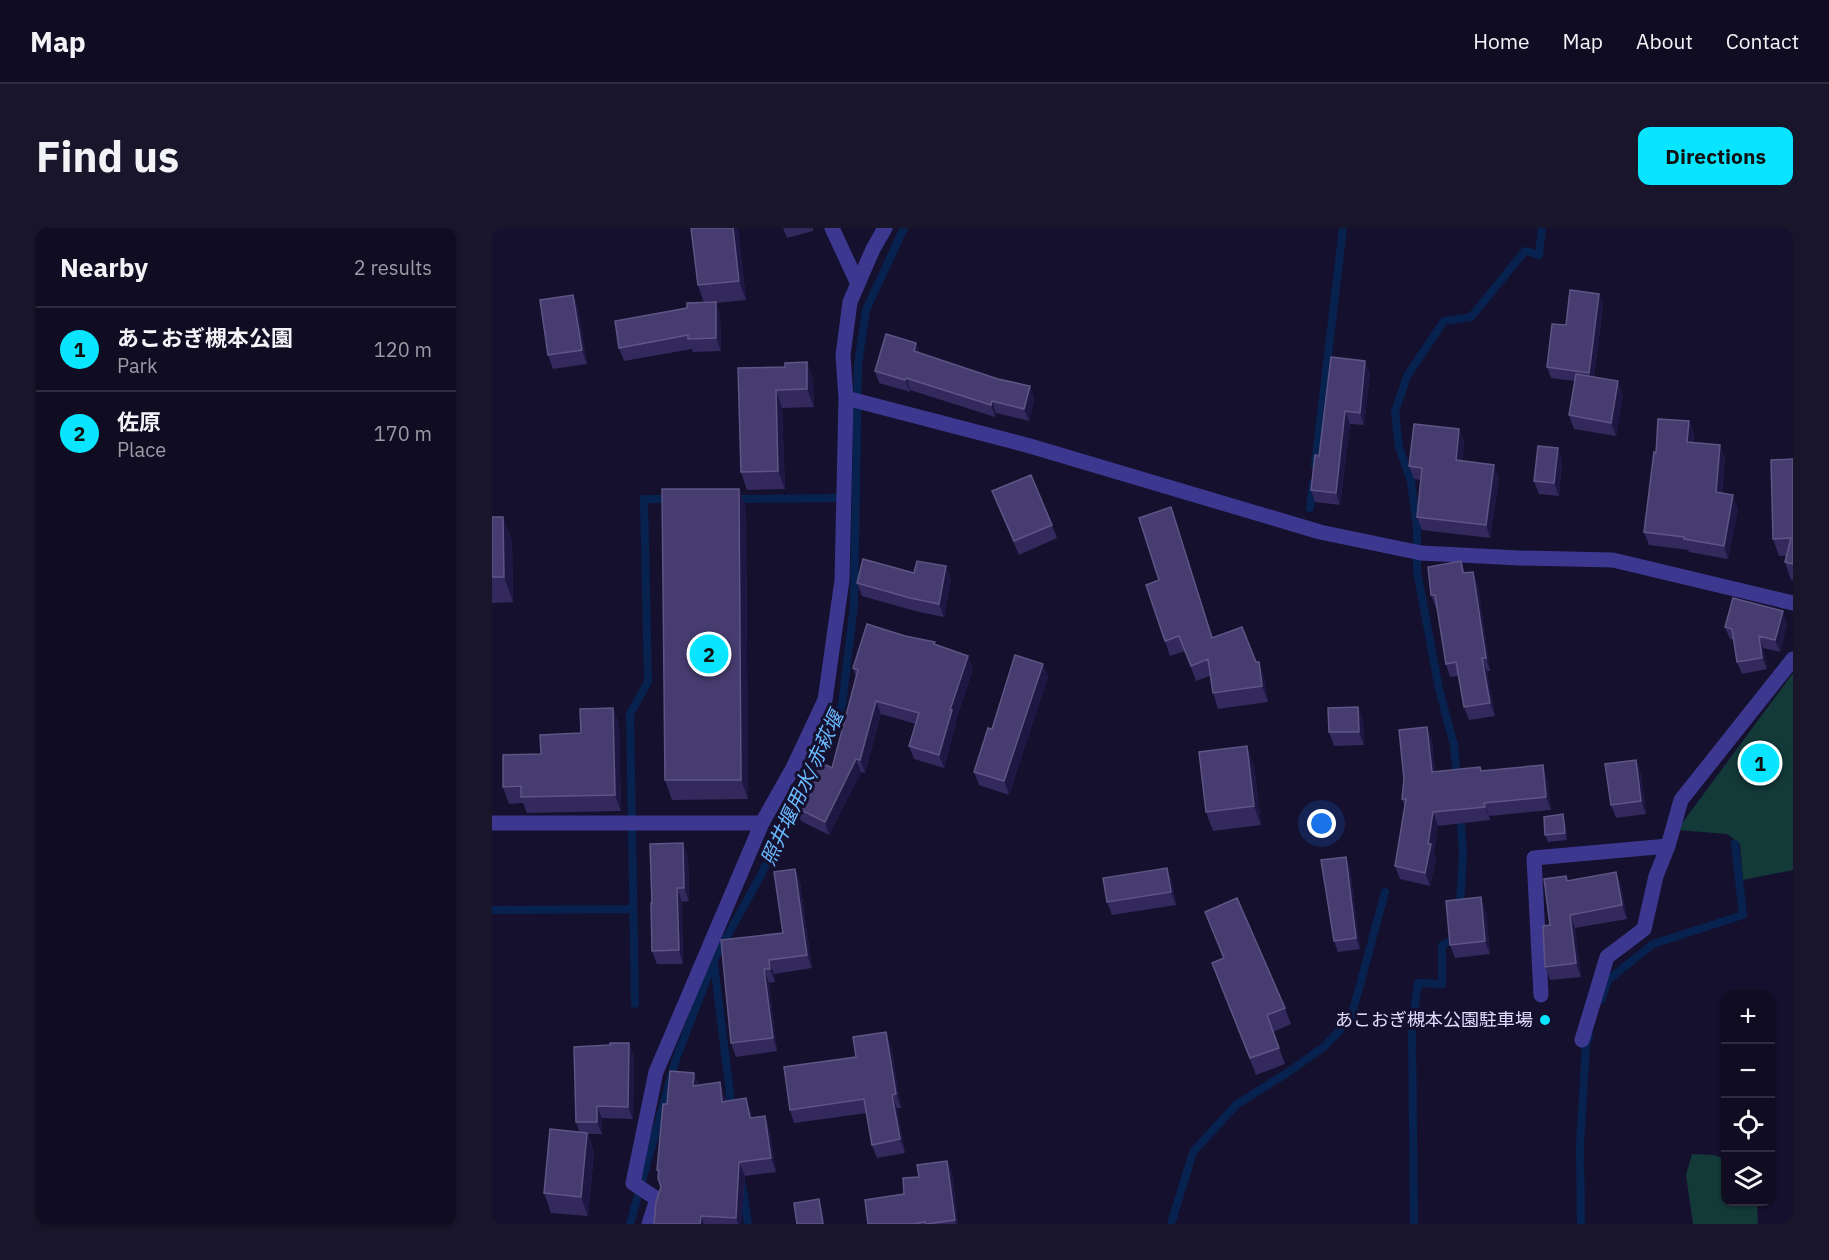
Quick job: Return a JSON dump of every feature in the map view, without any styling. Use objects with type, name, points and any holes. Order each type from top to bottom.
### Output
[{"type":"street","points":[[832,228],[858,284]]},
{"type":"street","points":[[649,1224],[657,1200],[633,1183],[656,1072],[762,823],[793,768],[825,700],[842,580],[846,398],[843,356],[850,303],[873,249],[885,228]]},
{"type":"street","points":[[846,398],[1030,446],[1320,532],[1421,553],[1613,560],[1793,603]]},
{"type":"street","points":[[1582,1040],[1607,957],[1644,929],[1656,876],[1668,846],[1681,800],[1793,659]]},
{"type":"street","points":[[492,823],[762,823]]},
{"type":"street","points":[[1541,995],[1533,858],[1668,846]]},
{"type":"green space","points":[[1793,673],[1793,870],[1743,880],[1740,844],[1727,834],[1677,830]]},
{"type":"green space","points":[[1692,1154],[1721,1158],[1721,1206],[1757,1206],[1758,1224],[1693,1224],[1686,1175]]},
{"type":"building","points":[[691,228],[733,228],[739,281],[698,285]]},
{"type":"building","points":[[1570,290],[1599,294],[1589,373],[1547,367],[1552,324],[1566,325]]},
{"type":"building","points":[[573,295],[582,350],[548,355],[540,300]]},
{"type":"building","points":[[716,302],[716,338],[688,339],[688,335],[619,348],[615,321],[687,308],[687,303]]},
{"type":"building","points":[[886,334],[916,343],[914,351],[998,379],[1030,386],[1024,409],[992,401],[991,405],[906,378],[905,380],[875,371]]},
{"type":"building","points":[[1331,357],[1365,361],[1360,413],[1345,411],[1336,493],[1311,490],[1315,455],[1319,456]]},
{"type":"building","points":[[807,362],[807,389],[776,390],[778,471],[741,472],[738,368],[785,367],[785,363]]},
{"type":"building","points":[[1576,374],[1618,381],[1611,423],[1569,415]]},
{"type":"building","points":[[1658,419],[1689,421],[1687,442],[1720,445],[1716,492],[1733,495],[1724,546],[1684,539],[1684,537],[1644,532],[1654,452],[1656,453]]},
{"type":"building","points":[[1414,424],[1459,429],[1456,460],[1494,465],[1486,525],[1417,517],[1422,468],[1409,466]]},
{"type":"building","points":[[1538,446],[1558,448],[1554,483],[1534,481]]},
{"type":"building","points":[[1793,459],[1793,564],[1785,562],[1791,538],[1773,539],[1771,460]]},
{"type":"building","points":[[1031,475],[1052,525],[1014,541],[992,491]]},
{"type":"building","points":[[662,489],[739,489],[741,780],[665,780]]},
{"type":"building","points":[[1171,507],[1212,638],[1242,627],[1256,662],[1259,662],[1262,686],[1213,693],[1208,659],[1191,666],[1179,636],[1165,641],[1146,585],[1159,580],[1139,518]]},
{"type":"building","points":[[492,517],[503,517],[504,577],[492,577]]},
{"type":"building","points":[[863,559],[914,573],[917,561],[946,566],[939,604],[857,583]]},
{"type":"building","points":[[1461,561],[1463,573],[1473,572],[1486,658],[1482,658],[1490,703],[1464,707],[1456,662],[1446,664],[1435,595],[1431,595],[1428,567]]},
{"type":"building","points":[[1733,598],[1783,611],[1775,640],[1759,636],[1762,658],[1737,662],[1732,629],[1725,627]]},
{"type":"building","points":[[867,624],[905,636],[935,642],[934,644],[968,656],[950,710],[952,710],[939,755],[909,746],[919,713],[876,701],[860,760],[856,759],[825,822],[797,808],[820,762],[832,768],[858,670],[853,668]]},
{"type":"building","points":[[1015,655],[1043,664],[1004,781],[974,772],[988,728],[992,729]]},
{"type":"building","points":[[1358,707],[1359,732],[1329,732],[1328,708]]},
{"type":"building","points":[[613,708],[615,795],[521,797],[521,786],[503,787],[503,755],[541,754],[540,735],[581,733],[580,709]]},
{"type":"building","points":[[1427,727],[1432,772],[1480,767],[1481,771],[1543,765],[1546,797],[1484,803],[1485,807],[1433,812],[1428,844],[1431,844],[1425,873],[1395,866],[1406,799],[1402,799],[1404,779],[1399,730]]},
{"type":"building","points":[[1247,746],[1254,806],[1206,812],[1199,752]]},
{"type":"building","points":[[1636,760],[1641,801],[1611,805],[1605,764]]},
{"type":"building","points":[[1563,814],[1565,833],[1545,835],[1544,817]]},
{"type":"building","points":[[683,843],[684,888],[677,888],[679,950],[652,951],[650,844]]},
{"type":"building","points":[[1346,857],[1356,938],[1334,941],[1321,860]]},
{"type":"building","points":[[1167,868],[1171,892],[1107,902],[1103,878]]},
{"type":"building","points":[[795,869],[807,955],[769,960],[770,969],[764,969],[773,1038],[731,1043],[721,940],[783,933],[774,872]]},
{"type":"building","points":[[1616,872],[1622,905],[1570,915],[1576,963],[1545,967],[1543,926],[1550,925],[1544,879],[1566,876],[1567,881]]},
{"type":"building","points":[[1481,897],[1485,941],[1450,945],[1446,901]]},
{"type":"building","points":[[1237,898],[1285,1008],[1267,1015],[1279,1048],[1250,1058],[1212,963],[1224,958],[1205,912]]},
{"type":"building","points":[[886,1032],[896,1094],[892,1095],[900,1139],[872,1145],[864,1099],[790,1110],[784,1067],[856,1057],[853,1037]]},
{"type":"building","points":[[610,1043],[629,1043],[628,1107],[597,1106],[597,1122],[576,1122],[574,1047],[610,1045]]},
{"type":"building","points":[[670,1071],[694,1073],[693,1086],[720,1082],[722,1102],[746,1098],[750,1118],[765,1116],[771,1158],[739,1162],[736,1218],[701,1216],[700,1224],[654,1224],[656,1202],[661,1187],[658,1178],[659,1170],[657,1170],[663,1104],[667,1104]]},
{"type":"building","points":[[550,1129],[587,1133],[581,1197],[544,1193]]},
{"type":"building","points":[[947,1161],[955,1220],[927,1224],[925,1222],[868,1224],[865,1200],[904,1194],[903,1178],[919,1177],[917,1165]]},
{"type":"building","points":[[819,1199],[823,1224],[797,1224],[794,1203]]},
{"type":"waterway","name":"照井堰用水/赤萩堰","points":[[630,1224],[676,1059],[714,960],[762,873],[842,705],[854,605],[858,364],[866,310],[904,228]]},
{"type":"waterway","points":[[1315,465],[1343,228]]},
{"type":"waterway","points":[[1457,779],[1454,745],[1439,689],[1417,571],[1417,527],[1411,481],[1399,447],[1395,412],[1407,376],[1444,321],[1471,317],[1525,251],[1539,255],[1542,228]]},
{"type":"waterway","points":[[1310,508],[1313,483]]},
{"type":"waterway","points":[[732,499],[846,498]]},
{"type":"waterway","points":[[635,1004],[630,714],[648,682],[644,499],[672,499]]},
{"type":"waterway","points":[[1460,814],[1463,853],[1460,907]]},
{"type":"waterway","points":[[1601,1000],[1608,980],[1653,944],[1743,915],[1735,844]]},
{"type":"waterway","points":[[1171,1224],[1193,1152],[1236,1105],[1325,1046],[1351,1018],[1385,892]]},
{"type":"waterway","points":[[492,910],[633,909]]},
{"type":"waterway","points":[[1414,1224],[1412,1029],[1418,983],[1442,984],[1442,945],[1458,937]]},
{"type":"waterway","points":[[714,964],[732,1110]]},
{"type":"waterway","points":[[1581,1224],[1580,1146],[1586,1045],[1589,1037]]},
{"type":"waterway","points":[[742,1184],[748,1224]]},
{"type":"place","name":"佐原","points":[[709,654]]},
{"type":"place","name":"あこおぎ槻本公園","points":[[1760,763]]},
{"type":"place","name":"あこおぎ槻本公園駐車場","points":[[1545,1020]]}]
